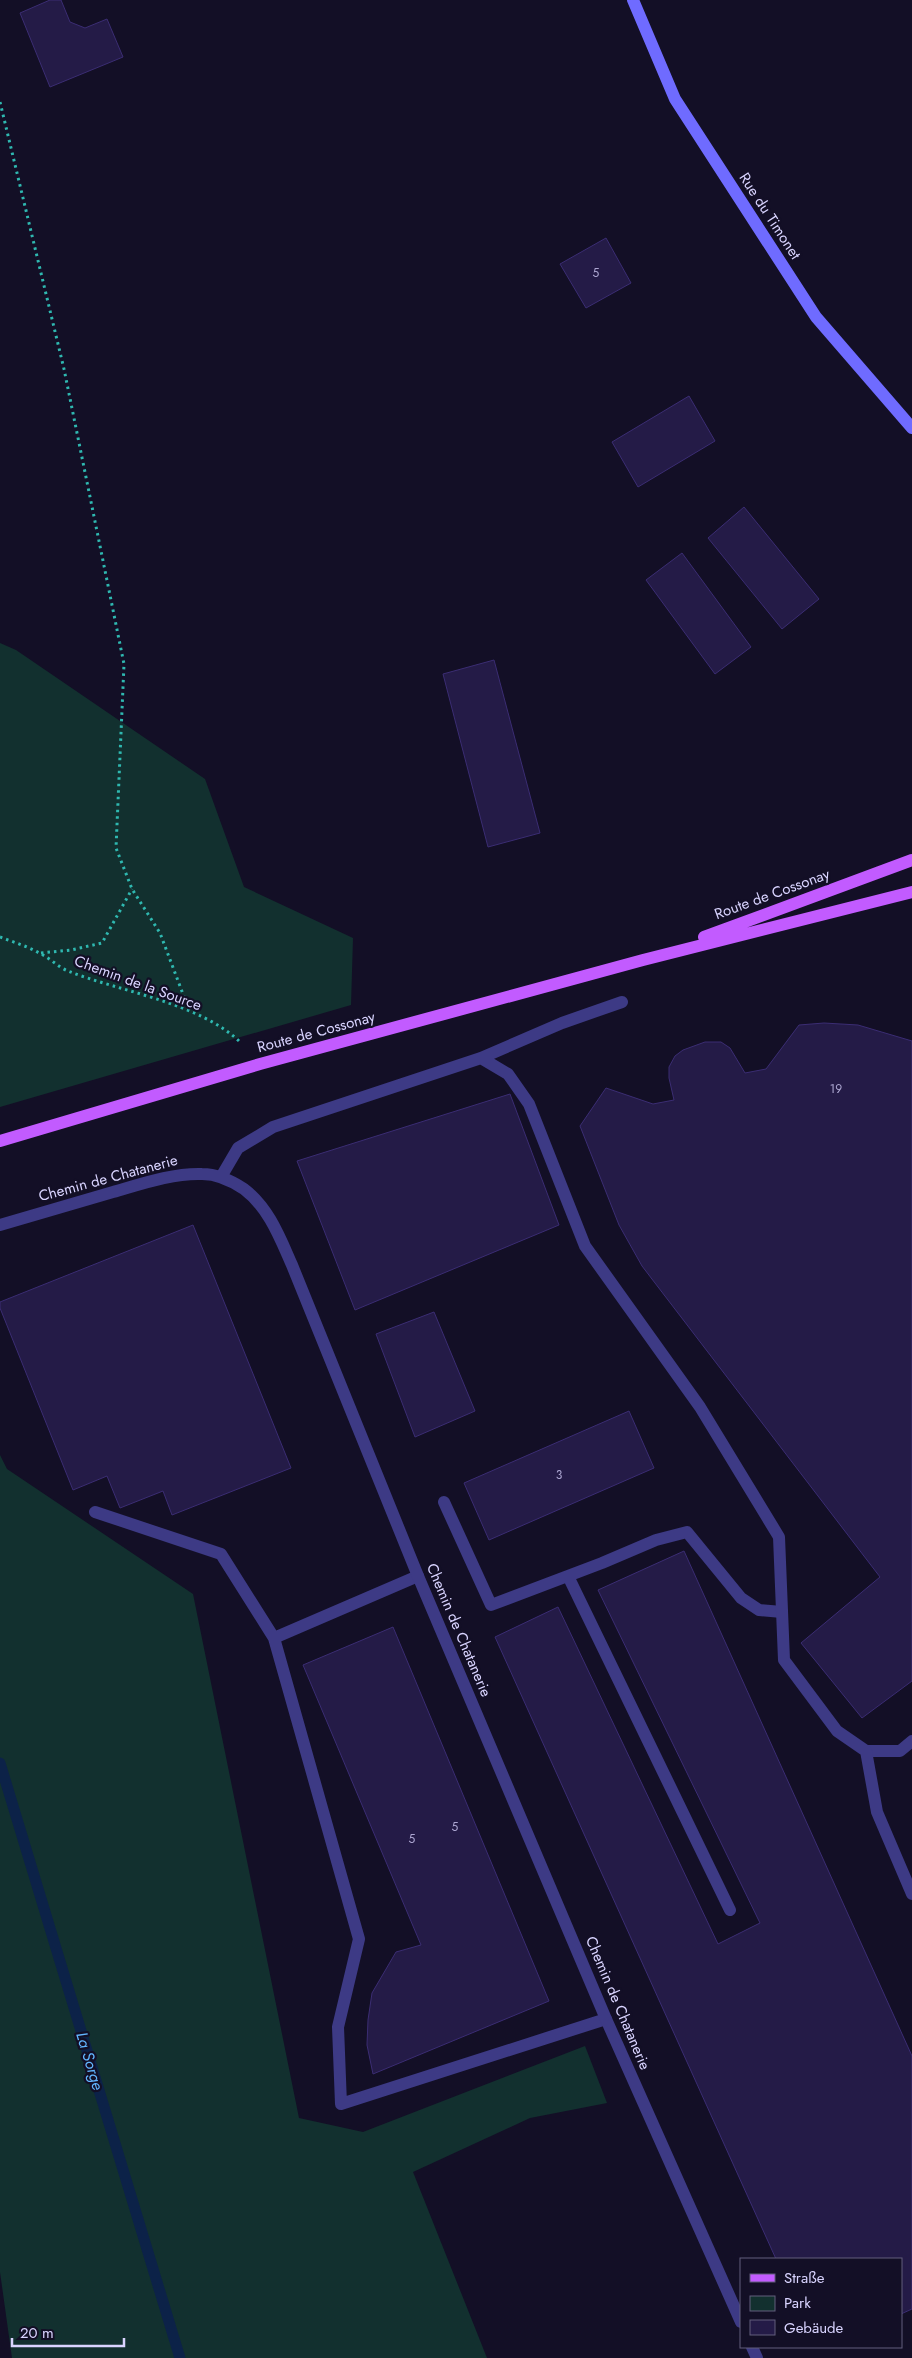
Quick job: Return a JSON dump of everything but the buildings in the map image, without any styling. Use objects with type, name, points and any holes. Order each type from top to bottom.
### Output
[{"type":"main road","name":"Rue du Timonet","points":[[633,0],[675,99],[811,309],[912,428]]},
{"type":"main road","name":"Route de Cossonay","points":[[643,960],[912,860]]},
{"type":"main road","name":"Route de Cossonay","points":[[0,1141],[260,1064],[643,960],[912,892]]},
{"type":"street","points":[[221,1177],[238,1148],[273,1127],[481,1058],[562,1022],[622,1002]]},
{"type":"street","points":[[481,1058],[508,1074],[529,1104],[585,1246],[700,1407],[779,1537],[784,1660],[837,1731],[866,1751],[900,1751],[912,1742]]},
{"type":"street","name":"Chemin de Chatanerie","points":[[0,1225],[152,1181],[186,1174],[221,1177],[244,1190],[262,1206],[274,1225],[418,1576],[606,2018],[740,2320]]},
{"type":"street","points":[[444,1502],[490,1605],[656,1540],[687,1532],[742,1598],[759,1610],[782,1612]]},
{"type":"street","points":[[95,1512],[221,1554],[274,1638],[359,1939],[338,2027],[341,2104],[606,2018]]},
{"type":"street","points":[[274,1638],[418,1576]]},
{"type":"street","points":[[568,1576],[730,1910]]},
{"type":"street","points":[[866,1751],[877,1812],[912,1894]]},
{"type":"path","points":[[0,102],[64,369],[124,664],[116,848],[132,889],[160,933],[189,1010]]},
{"type":"path","points":[[40,953],[71,950],[102,942],[132,889]]},
{"type":"path","name":"Chemin de la Source","points":[[0,937],[40,953],[65,970],[105,985],[189,1010],[234,1036],[260,1064]]},
{"type":"green space","points":[[0,643],[16,650],[205,779],[244,887],[353,938],[351,1005],[0,1107]]},
{"type":"green space","points":[[0,1455],[7,1469],[193,1594],[299,2118],[363,2132],[585,2046],[607,2103],[530,2118],[413,2172],[487,2358],[12,2358],[0,2272]]},
{"type":"waterway","name":"La Sorge","points":[[0,1763],[180,2358]]}]
